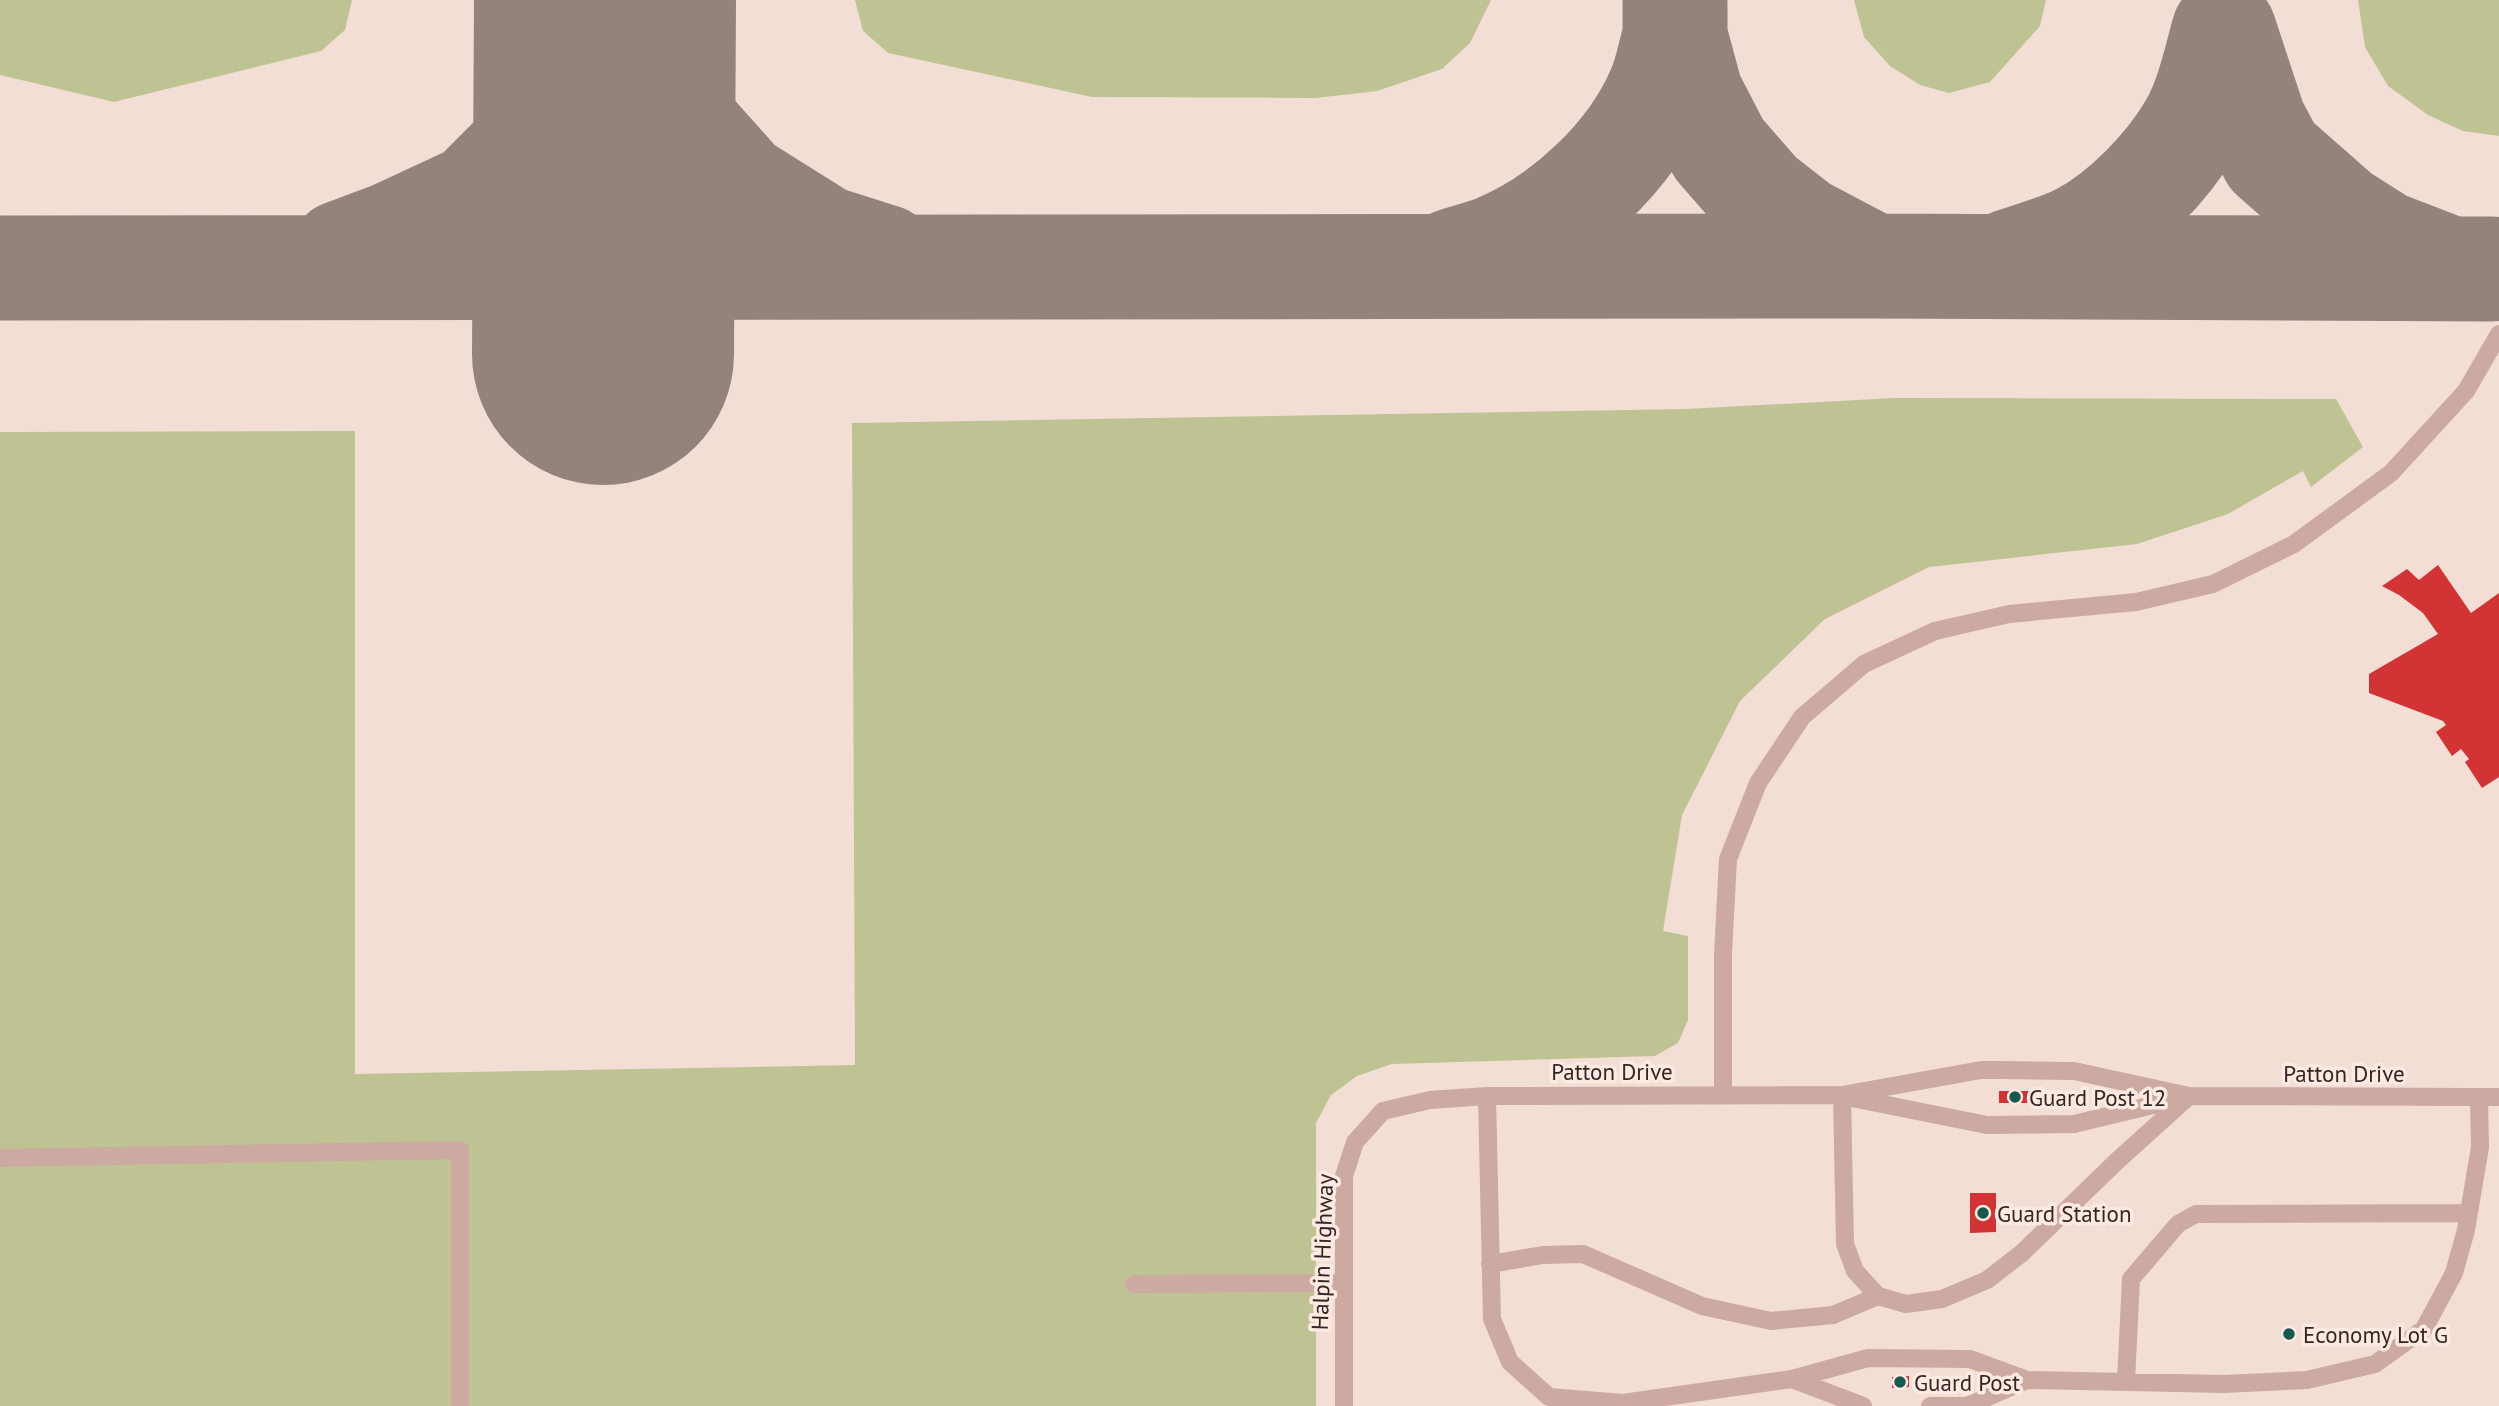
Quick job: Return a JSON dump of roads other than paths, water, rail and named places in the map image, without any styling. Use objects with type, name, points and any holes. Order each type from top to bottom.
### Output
[{"type":"street","points":[[1723,1095],[1723,954],[1728,859],[1758,783],[1802,717],[1864,664],[1934,631],[2009,614],[2136,602],[2213,584],[2294,544],[2391,473],[2466,391],[2499,334]]},
{"type":"street","name":"Patton Drive","points":[[1842,1096],[1981,1070],[2000,1070],[2074,1071],[2189,1096],[2499,1097]]},
{"type":"street","points":[[1487,1096],[1492,1319],[1510,1362],[1549,1397],[1623,1403],[1792,1379],[1868,1358],[1970,1359],[2027,1380],[2224,1384],[2307,1380],[2375,1364],[2424,1329],[2455,1273],[2480,1147],[2479,1097]]},
{"type":"street","name":"Patton Drive","points":[[1383,1111],[1430,1100],[1487,1096],[1842,1096],[1987,1125],[2074,1124],[2189,1096]]},
{"type":"street","points":[[1842,1096],[1845,1244],[1855,1271],[1878,1296],[1906,1304],[1942,1299],[1987,1280],[2022,1253],[2189,1096]]},
{"type":"street","name":"Halpin Highway","points":[[1344,1406],[1344,1177],[1355,1142],[1383,1111]]},
{"type":"street","points":[[0,1158],[460,1150],[460,1406]]},
{"type":"street","points":[[2126,1381],[2132,1279],[2178,1224],[2196,1214],[2469,1213]]},
{"type":"street","points":[[1490,1264],[1543,1255],[1583,1254],[1702,1306],[1771,1321],[1833,1315],[1878,1296]]},
{"type":"street","points":[[1134,1284],[1344,1283]]},
{"type":"street","points":[[1792,1379],[1863,1406]]},
{"type":"street","points":[[1930,1406],[1967,1406],[2027,1380]]},
{"type":"place","name":"Guard Post 12","points":[[2015,1097]]},
{"type":"place","name":"Guard Station","points":[[1983,1213]]},
{"type":"place","name":"Economy Lot G","points":[[2289,1334]]},
{"type":"place","name":"Guard Post","points":[[1900,1382]]}]
